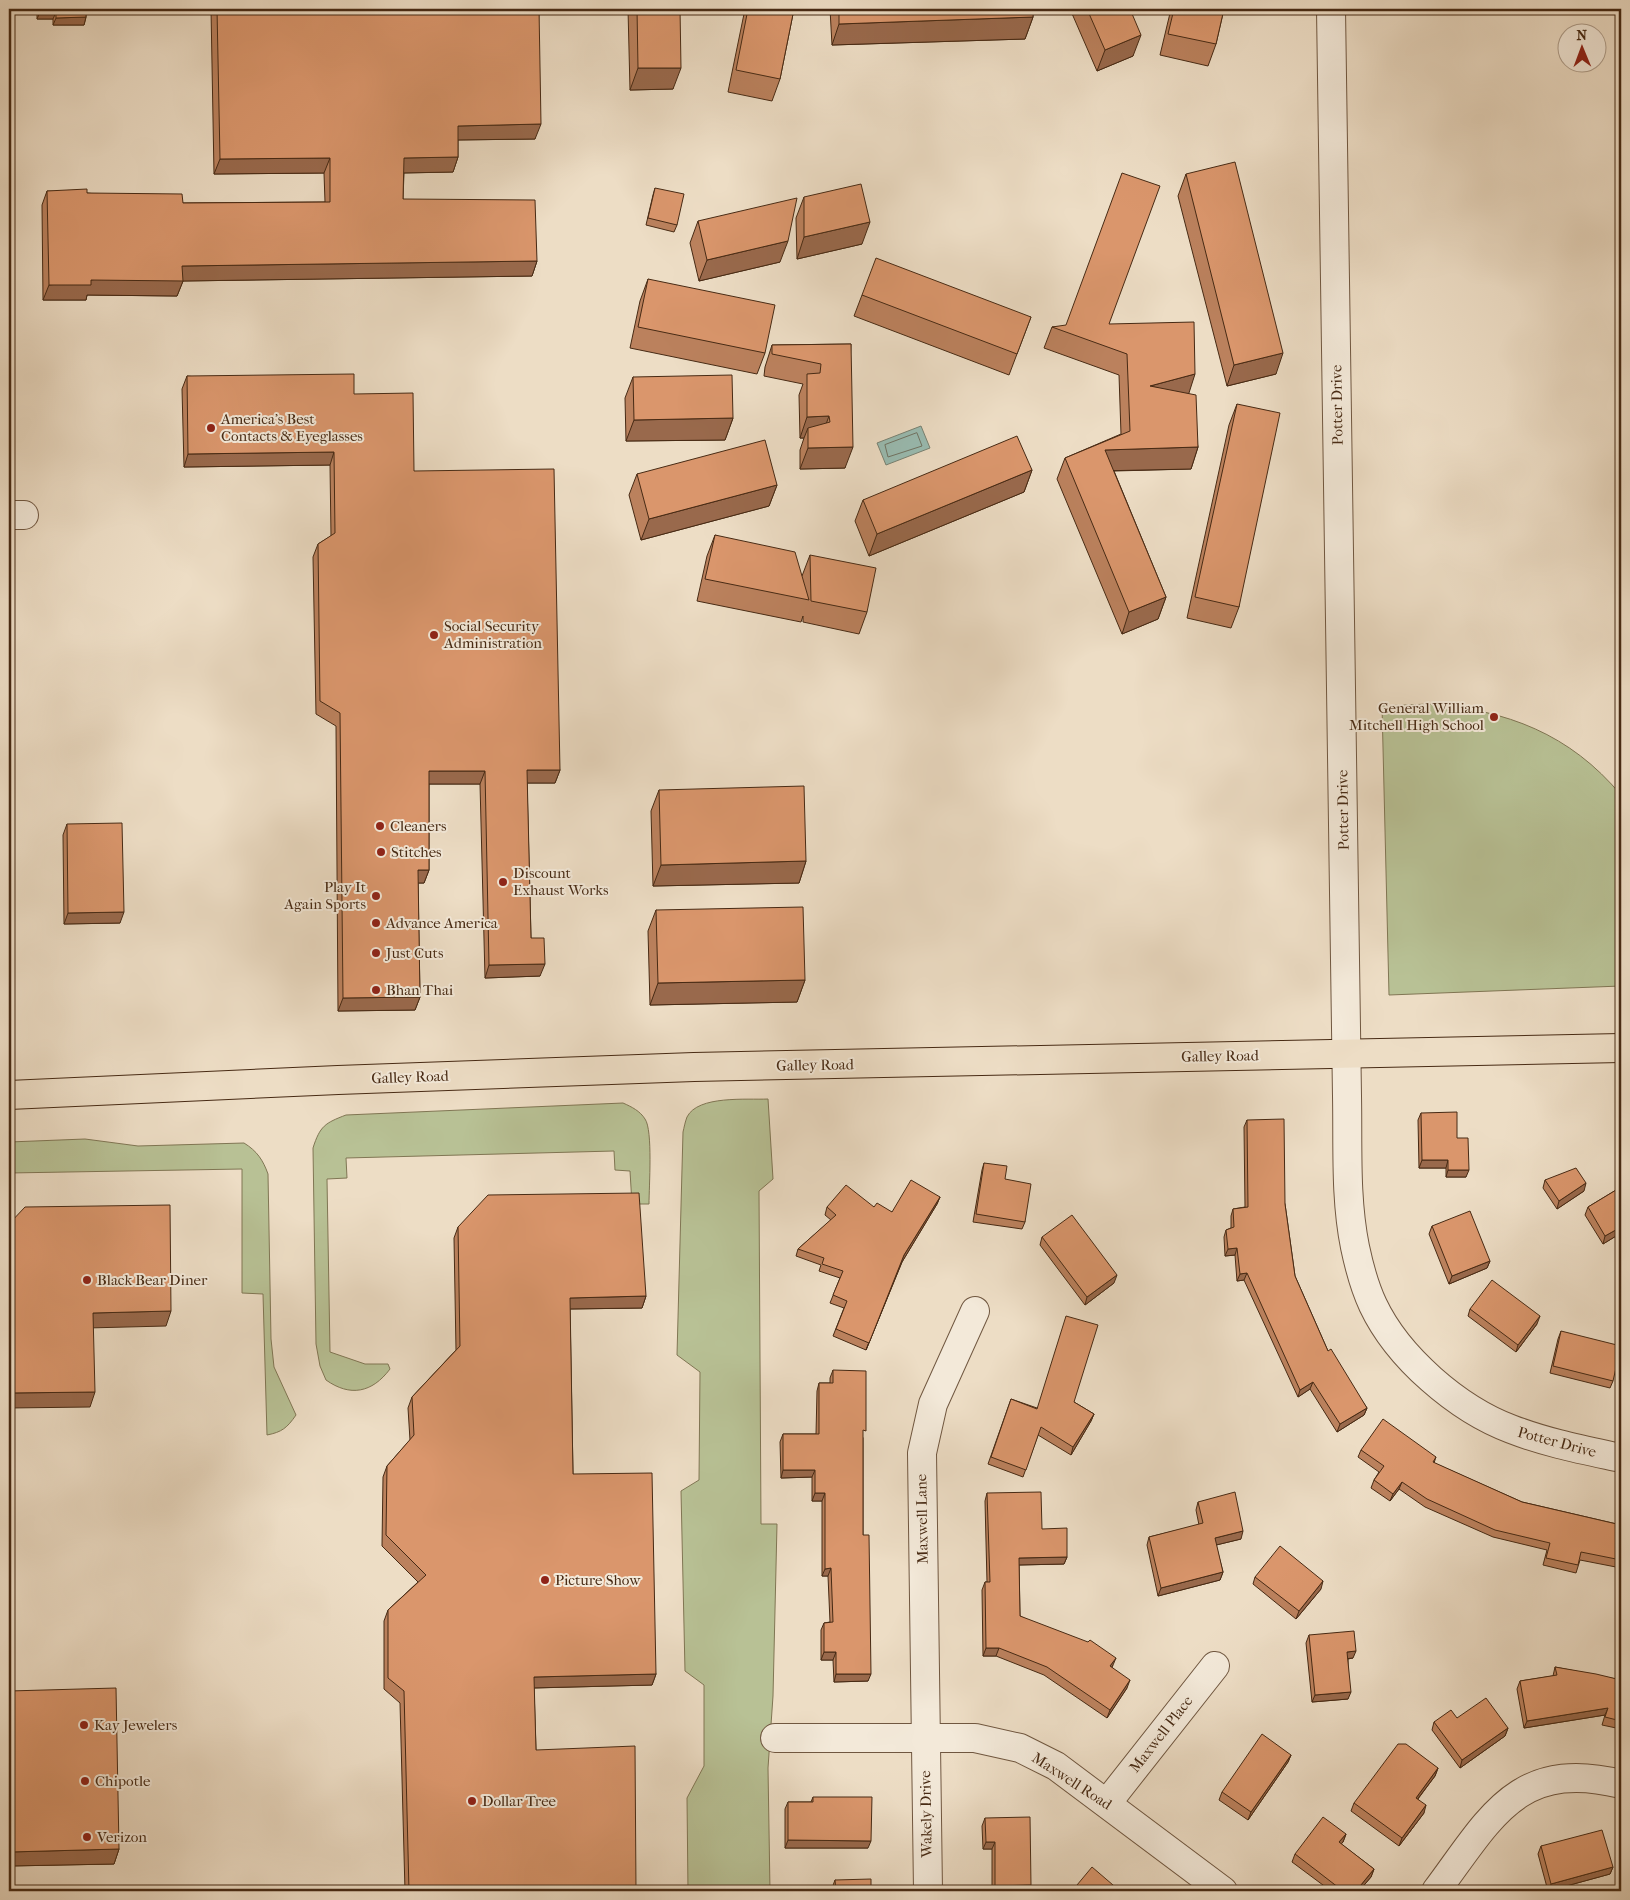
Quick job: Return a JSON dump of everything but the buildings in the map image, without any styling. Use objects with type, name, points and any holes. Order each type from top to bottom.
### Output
[{"type":"main road","name":"Galley Road","points":[[9,1095],[338,1080],[694,1067],[1621,1048]]},
{"type":"street","name":"Potter Drive","points":[[1331,9],[1347,1054],[1351,1221],[1355,1248],[1373,1305],[1410,1358],[1436,1384],[1467,1407],[1510,1429],[1538,1438],[1621,1458]]},
{"type":"street","name":"Maxwell Lane","points":[[925,1738],[922,1454],[933,1404],[975,1311]]},
{"type":"street","name":"Maxwell Place","points":[[1107,1803],[1215,1666]]},
{"type":"street","name":"Maxwell Road","points":[[775,1738],[975,1738],[1020,1748],[1056,1766],[1223,1891]]},
{"type":"street","name":"Wakely Drive","points":[[925,1738],[928,1891]]},
{"type":"street","points":[[1436,1891],[1498,1809],[1515,1796],[1535,1785],[1557,1779],[1586,1778],[1621,1784]]},
{"type":"green space","points":[[1429,704],[1485,712],[1511,719],[1535,729],[1558,741],[1580,756],[1621,795],[1621,986],[1389,995],[1382,706]]},
{"type":"green space","points":[[768,1099],[773,1179],[759,1191],[761,1524],[777,1524],[773,1696],[768,1768],[770,1891],[688,1891],[687,1798],[704,1766],[704,1685],[685,1671],[681,1491],[699,1480],[700,1372],[677,1355],[683,1132],[687,1117],[701,1105],[724,1100]]},
{"type":"green space","points":[[623,1103],[641,1114],[647,1125],[650,1146],[649,1204],[632,1204],[630,1171],[615,1170],[614,1151],[346,1158],[347,1178],[327,1179],[330,1352],[365,1364],[388,1364],[390,1369],[376,1383],[360,1390],[344,1389],[326,1380],[320,1366],[316,1344],[313,1148],[324,1126],[346,1115]]},
{"type":"green space","points":[[85,1139],[138,1146],[244,1143],[259,1156],[268,1174],[271,1339],[274,1367],[296,1415],[284,1429],[267,1435],[263,1294],[242,1293],[242,1169],[9,1173],[9,1142]]},
{"type":"water","points":[[921,426],[930,448],[886,465],[877,443]]},
{"type":"place","name":"America's Best Contacts & Eyeglasses","points":[[211,428]]},
{"type":"place","name":"Social Security Administration","points":[[434,635]]},
{"type":"place","name":"General William Mitchell High School","points":[[1494,717]]},
{"type":"place","name":"Cleaners","points":[[380,826]]},
{"type":"place","name":"Stitches","points":[[381,852]]},
{"type":"place","name":"Discount Exhaust Works","points":[[503,882]]},
{"type":"place","name":"Play It Again Sports","points":[[376,896]]},
{"type":"place","name":"Advance America","points":[[376,923]]},
{"type":"place","name":"Just Cuts","points":[[376,953]]},
{"type":"place","name":"Bhan Thai","points":[[376,990]]},
{"type":"place","name":"Black Bear Diner","points":[[87,1280]]},
{"type":"place","name":"Picture Show","points":[[545,1580]]},
{"type":"place","name":"Kay Jewelers","points":[[84,1725]]},
{"type":"place","name":"Chipotle","points":[[85,1781]]},
{"type":"place","name":"Dollar Tree","points":[[472,1801]]},
{"type":"place","name":"Verizon","points":[[87,1837]]}]
